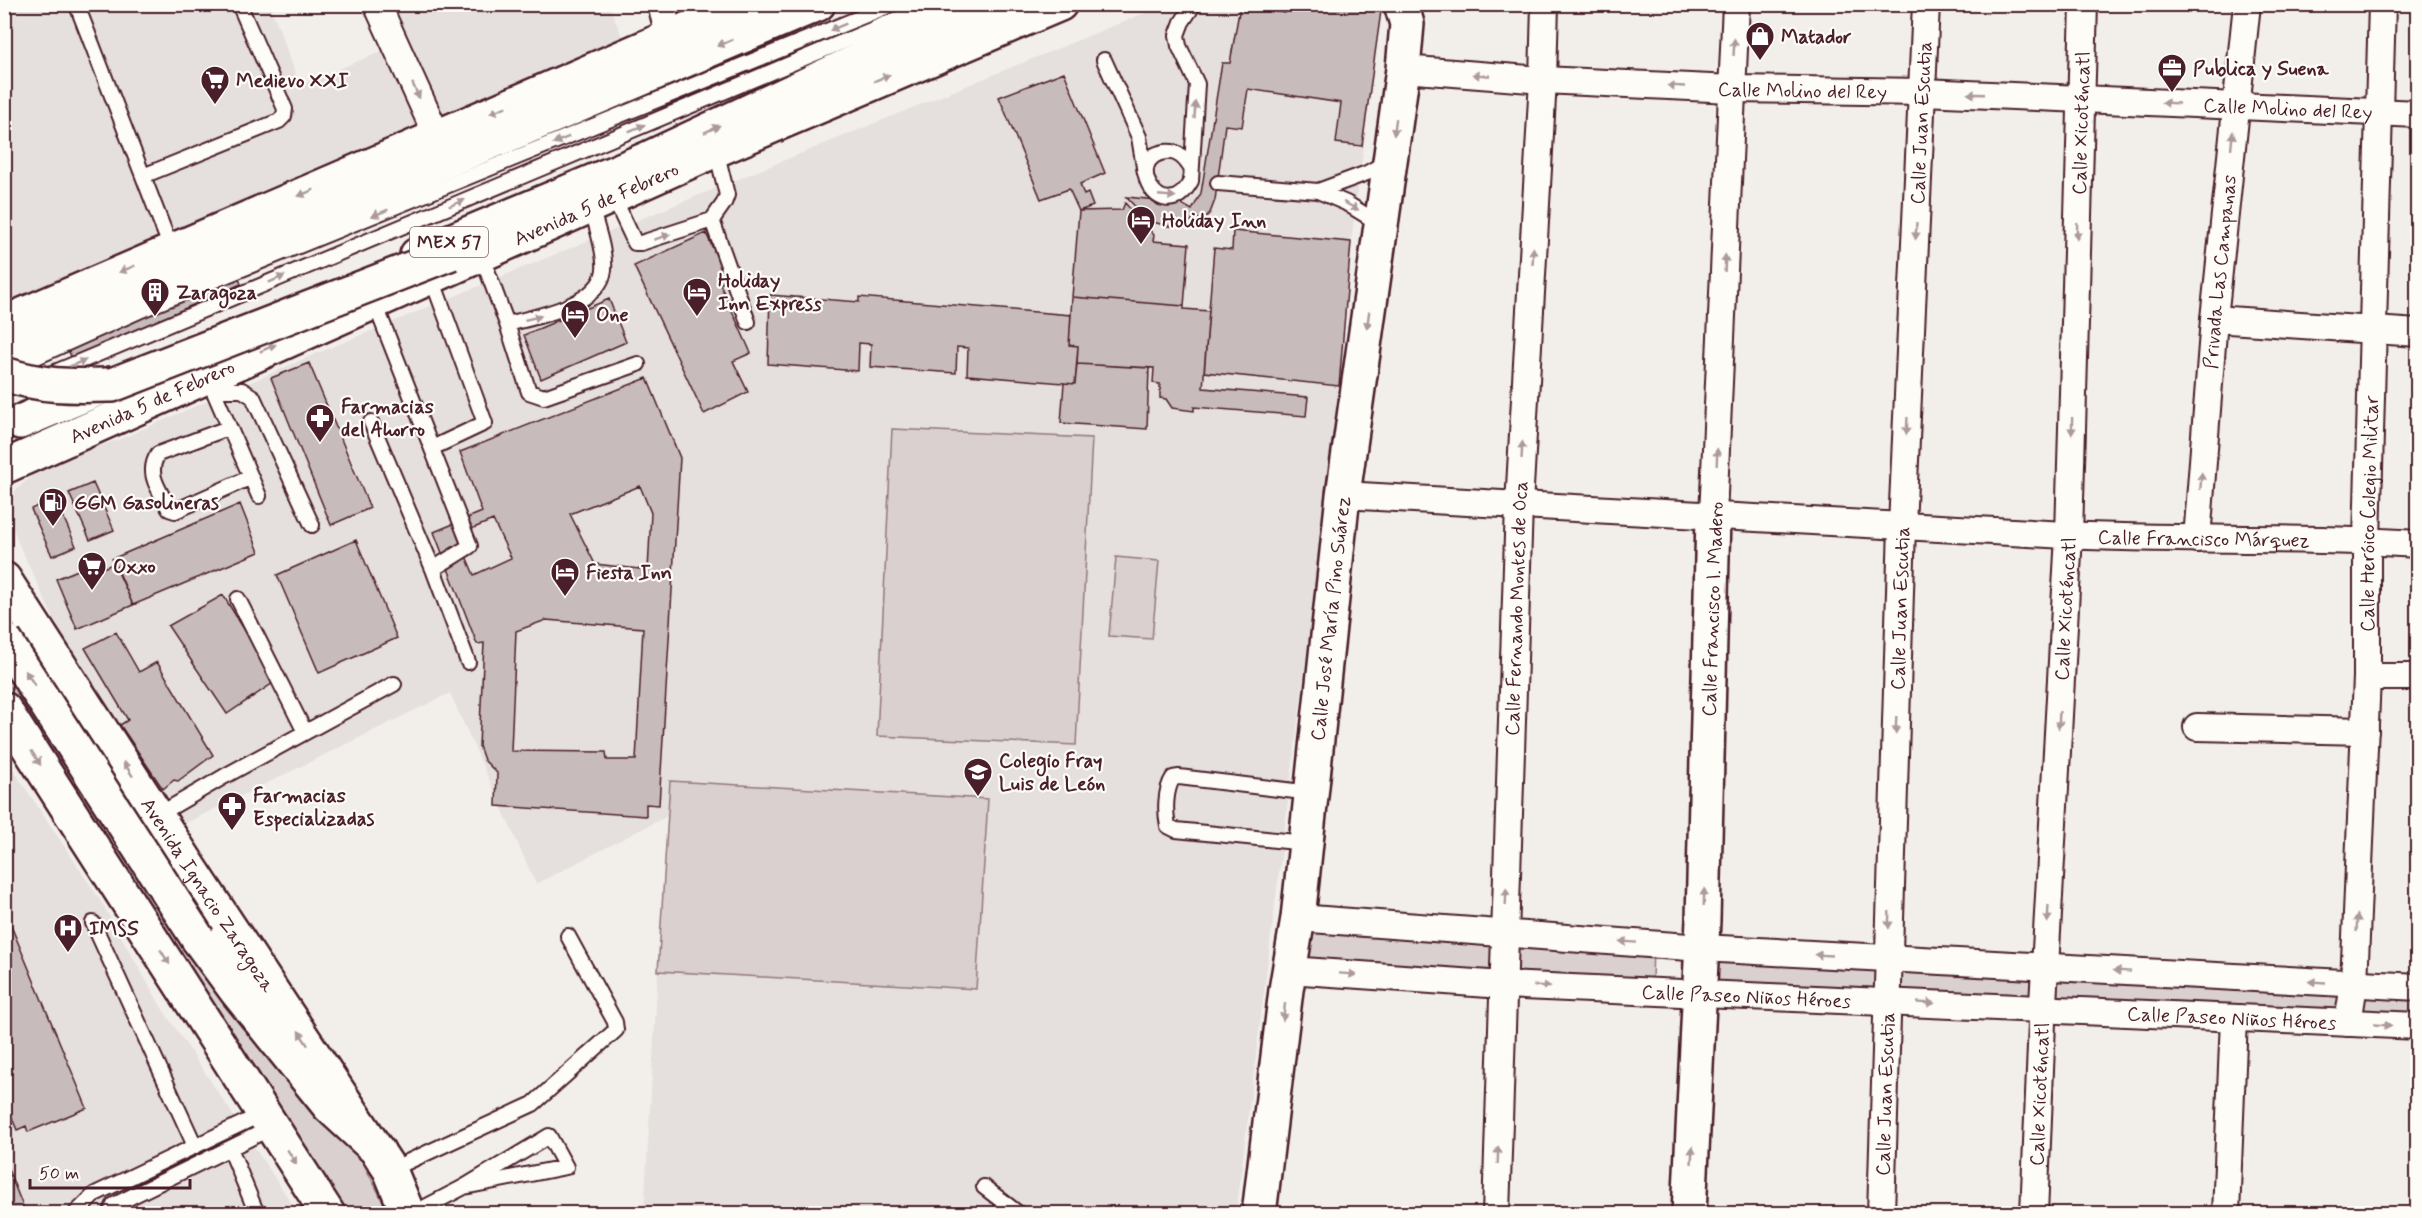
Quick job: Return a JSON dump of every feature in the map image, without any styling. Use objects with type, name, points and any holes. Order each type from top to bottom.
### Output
[{"type":"main road","points":[[4,323],[748,4]]},
{"type":"main road","points":[[679,32],[787,4]]},
{"type":"main road","points":[[4,348],[818,4]]},
{"type":"main road","name":"Avenida 5 de Febrero","points":[[20,422],[649,158],[874,53],[992,4]]},
{"type":"main road","name":"Avenida 5 de Febrero","points":[[4,467],[210,383],[454,261],[500,234],[594,204],[794,116],[1060,4]]},
{"type":"main road","name":"Calle José María Pino Suárez","points":[[1259,1214],[1289,970],[1298,918],[1343,495],[1403,69],[1406,11]]},
{"type":"main road","points":[[794,116],[874,53]]},
{"type":"main road","points":[[8,378],[34,384],[112,385],[454,261]]},
{"type":"main road","name":"Calle Francisco I. Madero","points":[[1689,1214],[1702,948],[1713,516]]},
{"type":"main road","name":"Avenida Ignacio Zaragoza","points":[[4,579],[191,869],[384,1161],[410,1214]]},
{"type":"main road","points":[[4,639],[198,939],[237,992],[329,1106],[384,1161]]},
{"type":"main road","points":[[4,709],[328,1214]]},
{"type":"main road","points":[[144,924],[126,886],[125,875],[134,858],[154,847],[174,855],[191,869]]},
{"type":"street","points":[[376,4],[437,136]]},
{"type":"street","points":[[661,4],[679,32]]},
{"type":"street","name":"Calle Fernando Montes de Oca","points":[[1496,1214],[1519,505],[1543,80],[1545,4]]},
{"type":"street","name":"Calle Francisco I. Madero","points":[[1713,516],[1736,4]]},
{"type":"street","name":"Calle Juan Escutia","points":[[1881,1214],[1887,958],[1902,526],[1926,4]]},
{"type":"street","name":"Calle Xicoténcatl","points":[[2034,1214],[2069,535],[2084,4]]},
{"type":"street","name":"Privada Las Campanas","points":[[2197,539],[2214,320],[2247,4]]},
{"type":"street","name":"Calle Heróico Colegio Militar","points":[[2348,1023],[2354,984],[2367,676],[2367,540],[2382,4]]},
{"type":"street","name":"Calle Molino del Rey","points":[[1403,69],[1543,80],[1732,89],[1923,92],[2418,114]]},
{"type":"street","points":[[2214,320],[2418,333]]},
{"type":"street","name":"Calle Francisco Márquez","points":[[1343,495],[2069,535],[2197,539],[2367,540],[2418,544]]},
{"type":"street","points":[[2367,676],[2418,677]]},
{"type":"street","points":[[2197,727],[2365,731]]},
{"type":"street","name":"Calle Paseo Niños Héroes","points":[[1298,918],[1702,948],[2418,987]]},
{"type":"street","name":"Calle Paseo Niños Héroes","points":[[1289,970],[1503,985],[2418,1026]]},
{"type":"street","points":[[2226,1214],[2234,1018]]},
{"type":"lane","points":[[78,4],[172,250]]},
{"type":"lane","points":[[143,177],[279,121],[284,116],[285,109],[238,4]]},
{"type":"lane","points":[[8,378],[139,311],[893,4]]},
{"type":"lane","points":[[8,378],[153,333],[933,4]]},
{"type":"lane","points":[[1104,60],[1139,136],[1145,177],[1149,187],[1156,195],[1166,198],[1177,196],[1186,190],[1195,177],[1197,84],[1179,46],[1177,35],[1182,22],[1194,4]]},
{"type":"lane","points":[[594,204],[635,243],[712,220],[727,195],[716,150]]},
{"type":"lane","points":[[1145,177],[1147,166],[1154,157],[1164,152],[1176,153],[1185,158],[1195,177]]},
{"type":"lane","points":[[1318,190],[1367,173],[1390,160]]},
{"type":"lane","points":[[1218,183],[1318,190],[1346,203],[1381,225]]},
{"type":"lane","points":[[507,324],[544,315],[587,297],[601,280],[604,261],[594,204]]},
{"type":"lane","points":[[712,220],[748,322]]},
{"type":"lane","points":[[454,261],[507,324],[529,392],[536,396],[544,397],[638,364]]},
{"type":"lane","points":[[432,448],[485,423],[454,261]]},
{"type":"lane","points":[[374,302],[470,546],[433,569]]},
{"type":"lane","points":[[210,383],[249,478],[259,496]]},
{"type":"lane","points":[[210,383],[242,390],[253,397],[312,525]]},
{"type":"lane","points":[[371,422],[433,569],[468,662]]},
{"type":"lane","points":[[228,428],[158,454],[152,464],[152,473],[169,509],[175,511],[249,478]]},
{"type":"lane","points":[[238,598],[305,732]]},
{"type":"lane","points":[[158,815],[394,684]]},
{"type":"lane","points":[[1306,843],[1176,830],[1168,826],[1168,785],[1173,778],[1179,777],[1311,793]]},
{"type":"lane","points":[[93,922],[195,1146]]},
{"type":"lane","points":[[384,1161],[533,1104],[616,1030],[615,1022],[568,936]]},
{"type":"lane","points":[[75,1214],[96,1194],[195,1146],[268,1120]]},
{"type":"lane","points":[[110,1214],[114,1205],[230,1148],[268,1120]]},
{"type":"lane","points":[[410,1214],[464,1187],[549,1136],[566,1167],[464,1187]]},
{"type":"lane","points":[[230,1148],[257,1214]]},
{"type":"lane","points":[[984,1187],[1019,1214]]},
{"type":"shaded area","points":[[5,5],[270,5],[300,85],[395,46],[377,5],[609,5],[629,54],[5,323]]},
{"type":"shaded area","points":[[1164,5],[1382,5],[1351,242],[1332,453],[1236,1213],[644,1213],[667,816],[536,884],[450,693],[184,824],[63,639],[18,542],[8,512],[16,490],[47,462],[118,440],[313,355]]},
{"type":"shaded area","points":[[892,429],[1092,438],[1076,745],[877,736]]},
{"type":"shaded area","points":[[1116,557],[1159,561],[1152,639],[1109,636]]},
{"type":"shaded area","points":[[4,605],[347,1132],[389,1213],[342,1213],[35,731],[5,688]]},
{"type":"shaded area","name":"IMSS","points":[[4,756],[100,900],[162,1008],[298,1213],[5,1213]]},
{"type":"shaded area","points":[[670,781],[988,799],[976,989],[658,971]]},
{"type":"shaded area","points":[[1307,933],[1653,946],[1652,981],[1303,976]]},
{"type":"shaded area","points":[[1702,948],[2417,987],[2418,1026],[1700,993]]},
{"type":"building","points":[[1287,4],[1382,4],[1362,146],[1336,143],[1341,103],[1248,89],[1242,127],[1225,125],[1215,200],[1210,213],[1201,222],[1196,217],[1183,227],[1149,221],[1126,197],[1178,202],[1192,210],[1201,193],[1222,63],[1230,63],[1240,6],[1285,13]]},
{"type":"building","points":[[1064,72],[1105,173],[1080,184],[1084,195],[1088,193],[1093,206],[1079,211],[1069,189],[1041,199],[999,97]]},
{"type":"building","points":[[1125,203],[1154,235],[1153,241],[1189,244],[1184,306],[1072,297],[1079,211],[1122,210]]},
{"type":"building","points":[[1233,231],[1351,242],[1339,386],[1204,372],[1214,248],[1232,250]]},
{"type":"building","name":"Holiday Inn Express","points":[[706,233],[727,280],[720,284],[751,353],[733,361],[748,392],[704,414],[634,266]]},
{"type":"building","name":"Zaragoza","points":[[238,276],[241,284],[72,358],[68,350]]},
{"type":"building","points":[[770,295],[859,302],[859,297],[1071,315],[1069,345],[1078,346],[1075,384],[967,375],[968,348],[957,347],[956,373],[870,367],[871,344],[859,343],[858,371],[768,364]]},
{"type":"building","points":[[1072,297],[1184,306],[1184,309],[1209,311],[1203,388],[1308,397],[1306,416],[1194,407],[1194,411],[1172,408],[1166,399],[1160,398],[1160,384],[1153,383],[1154,368],[1077,364],[1078,346],[1069,345]]},
{"type":"building","name":"One","points":[[609,299],[626,342],[541,379],[524,335]]},
{"type":"building","name":"Farmacias del Ahorro","points":[[309,363],[370,508],[331,525],[271,378]]},
{"type":"building","points":[[1077,364],[1149,368],[1147,429],[1061,423],[1064,383],[1075,384]]},
{"type":"building","name":"Fiesta Inn","points":[[647,378],[680,458],[659,805],[646,804],[646,816],[496,806],[497,773],[484,760],[479,746],[484,643],[477,644],[434,532],[482,512],[460,452]],"holes":[[[640,486],[651,513],[648,570],[595,564],[570,514]],[[493,520],[511,558],[474,575],[457,535]],[[546,620],[643,628],[636,760],[607,760],[606,752],[511,751],[516,631]]]},
{"type":"building","name":"GGM Gasolineras","points":[[93,483],[114,530],[90,540],[69,493]]},
{"type":"building","name":"GGM Gasolineras","points":[[55,498],[76,546],[52,556],[31,509]]},
{"type":"building","points":[[240,504],[259,552],[133,605],[112,559]]},
{"type":"building","points":[[356,540],[397,638],[319,673],[277,575]]},
{"type":"building","points":[[115,563],[133,605],[77,629],[56,579],[85,567],[88,574]]},
{"type":"building","points":[[223,595],[276,681],[227,714],[168,626]]},
{"type":"building","points":[[116,632],[139,672],[157,662],[213,755],[178,781],[174,780],[163,789],[120,725],[128,720],[85,648]]},
{"type":"building","points":[[4,909],[87,1108],[28,1132],[26,1126],[17,1130],[4,1099]]},
{"type":"building","points":[[4,1159],[26,1214],[4,1214]]},
{"type":"place","name":"Matador","points":[[1760,62]]},
{"type":"place","name":"Publica y Suena","points":[[2172,94]]},
{"type":"place","name":"Medievo XXI","points":[[215,106]]},
{"type":"place","name":"Holiday Inn","points":[[1141,246]]},
{"type":"place","name":"Zaragoza","points":[[155,318]]},
{"type":"place","name":"Holiday Inn Express","points":[[697,318]]},
{"type":"place","name":"One","points":[[575,340]]},
{"type":"place","name":"Farmacias del Ahorro","points":[[320,444]]},
{"type":"place","name":"GGM Gasolineras","points":[[53,528]]},
{"type":"place","name":"Oxxo","points":[[92,592]]},
{"type":"place","name":"Fiesta Inn","points":[[565,598]]},
{"type":"place","name":"Colegio Fray Luis de León","points":[[978,798]]},
{"type":"place","name":"Farmacias Especializadas","points":[[232,832]]},
{"type":"place","name":"IMSS","points":[[68,954]]}]
